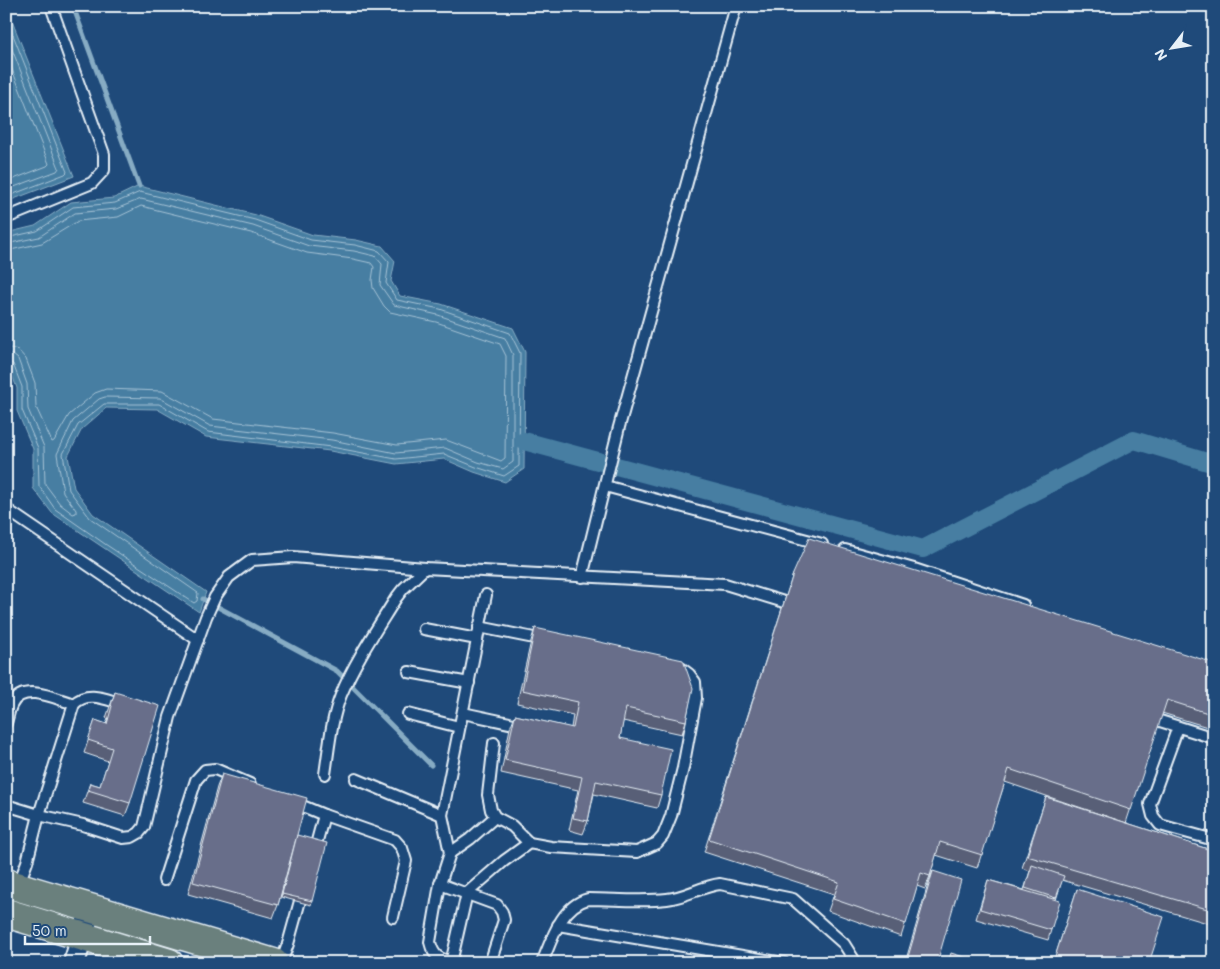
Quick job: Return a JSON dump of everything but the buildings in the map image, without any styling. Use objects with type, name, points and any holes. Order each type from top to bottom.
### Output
[{"type":"highway","points":[[12,885],[274,963]]},
{"type":"highway","points":[[6,913],[169,963]]},
{"type":"street","points":[[74,963],[91,908]]},
{"type":"lane","points":[[6,218],[92,183],[104,170],[104,154],[51,6]]},
{"type":"lane","points":[[582,577],[619,427],[736,6]]},
{"type":"lane","points":[[604,486],[914,568],[1033,608]]},
{"type":"lane","points":[[6,509],[198,640]]},
{"type":"lane","points":[[6,805],[83,825],[123,838],[132,837],[139,833],[144,826],[165,716],[215,596],[228,577],[252,560],[293,557],[425,568],[725,584],[784,602]]},
{"type":"lane","points":[[325,774],[334,719],[341,695],[352,672],[403,588],[425,568]]},
{"type":"lane","points":[[486,595],[442,815],[450,853],[440,884],[430,942],[432,951],[439,958],[453,962],[467,893],[504,861],[529,843]]},
{"type":"lane","points":[[480,627],[556,643]]},
{"type":"lane","points":[[424,629],[477,639]]},
{"type":"lane","points":[[494,744],[488,795],[491,810],[496,817],[512,826],[529,843],[551,847],[638,852],[657,843],[663,836],[671,816],[683,768],[696,698],[695,682],[690,674],[681,668],[661,664]]},
{"type":"lane","points":[[409,672],[469,683]]},
{"type":"lane","points":[[6,723],[12,703],[23,693],[36,693],[74,704]]},
{"type":"lane","points":[[12,885],[27,862],[39,814],[74,704],[82,698],[93,696],[132,707]]},
{"type":"lane","points":[[463,713],[534,728]]},
{"type":"lane","points":[[408,714],[459,727]]},
{"type":"lane","points":[[1160,721],[1214,738]]},
{"type":"lane","points":[[1178,727],[1150,804],[1153,816],[1160,825],[1214,840]]},
{"type":"lane","points":[[164,880],[196,780],[205,770],[215,769],[261,788]]},
{"type":"lane","points":[[356,779],[442,815]]},
{"type":"lane","points":[[279,796],[324,815],[395,840],[402,848],[406,861],[393,917]]},
{"type":"lane","points":[[311,861],[324,815]]},
{"type":"lane","points":[[450,853],[470,840],[496,817]]},
{"type":"lane","points":[[281,963],[306,879]]},
{"type":"lane","points":[[440,884],[497,905],[502,912],[504,920],[489,963]]},
{"type":"lane","points":[[542,963],[558,925],[574,905],[588,899],[668,899],[711,885],[720,884],[793,899],[844,944],[856,963]]},
{"type":"lane","points":[[558,925],[784,963]]},
{"type":"water","points":[[6,6],[74,176],[6,202]]},
{"type":"water","points":[[139,186],[256,215],[313,235],[356,240],[382,246],[395,261],[391,281],[400,296],[441,304],[513,328],[525,352],[524,469],[505,482],[474,472],[444,459],[396,464],[330,451],[206,437],[157,409],[106,408],[82,429],[68,456],[74,488],[93,514],[206,592],[199,612],[52,513],[33,488],[33,449],[17,411],[17,388],[6,360],[6,233],[35,226],[71,202],[114,198]]},
{"type":"waterway","points":[[73,6],[139,186]]},
{"type":"waterway","points":[[524,441],[923,549],[1134,440],[1214,464]]},
{"type":"waterway","points":[[203,599],[337,671],[431,765]]}]
